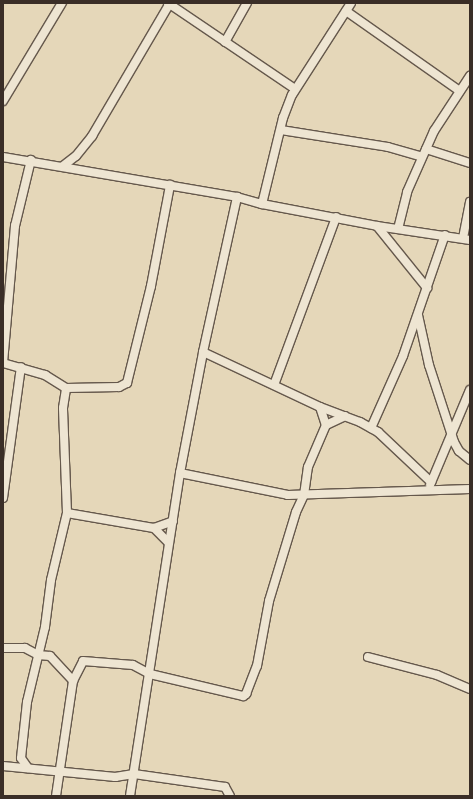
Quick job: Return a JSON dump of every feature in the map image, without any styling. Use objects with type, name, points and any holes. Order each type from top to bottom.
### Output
[{"type":"street","points":[[3,101],[62,3]]},
{"type":"street","points":[[63,166],[76,156],[109,108],[169,3],[295,89]]},
{"type":"street","points":[[225,42],[247,3]]},
{"type":"street","points":[[262,204],[281,130],[295,89],[351,3]]},
{"type":"street","points":[[346,11],[460,91]]},
{"type":"street","points":[[398,229],[407,192],[424,153],[470,76]]},
{"type":"street","points":[[281,130],[424,153],[470,163]]},
{"type":"street","points":[[3,156],[237,197],[262,204],[377,226],[466,239],[470,202]]},
{"type":"street","points":[[76,156],[80,169]]},
{"type":"street","points":[[31,160],[14,226],[3,363],[45,375],[66,388],[119,387],[127,383],[148,300],[170,185]]},
{"type":"street","points":[[130,796],[180,473],[203,352],[237,197]]},
{"type":"street","points":[[274,385],[336,217]]},
{"type":"street","points":[[377,226],[427,288]]},
{"type":"street","points":[[371,428],[403,356],[445,235]]},
{"type":"street","points":[[417,315],[429,365],[451,430],[459,451],[470,460]]},
{"type":"street","points":[[203,352],[320,407],[371,428],[430,485]]},
{"type":"street","points":[[3,498],[21,367]]},
{"type":"street","points":[[16,767],[21,758],[27,702],[47,617],[51,580],[66,513],[63,408],[66,388]]},
{"type":"street","points":[[430,485],[451,430],[470,390]]},
{"type":"street","points":[[320,407],[326,425]]},
{"type":"street","points":[[56,796],[73,681],[83,661],[133,665],[150,674],[243,696],[246,694],[257,666],[269,602],[296,512],[304,495],[308,467],[326,425],[344,416]]},
{"type":"street","points":[[180,473],[288,495],[430,485],[470,489]]},
{"type":"street","points":[[66,513],[154,528],[172,521]]},
{"type":"street","points":[[154,528],[169,543]]},
{"type":"street","points":[[3,648],[26,648],[38,655],[50,656],[73,681]]},
{"type":"street","points":[[368,656],[437,675],[470,689]]},
{"type":"street","points":[[21,758],[28,768]]},
{"type":"street","points":[[3,766],[60,770],[115,777],[134,774],[225,787],[230,796]]}]
